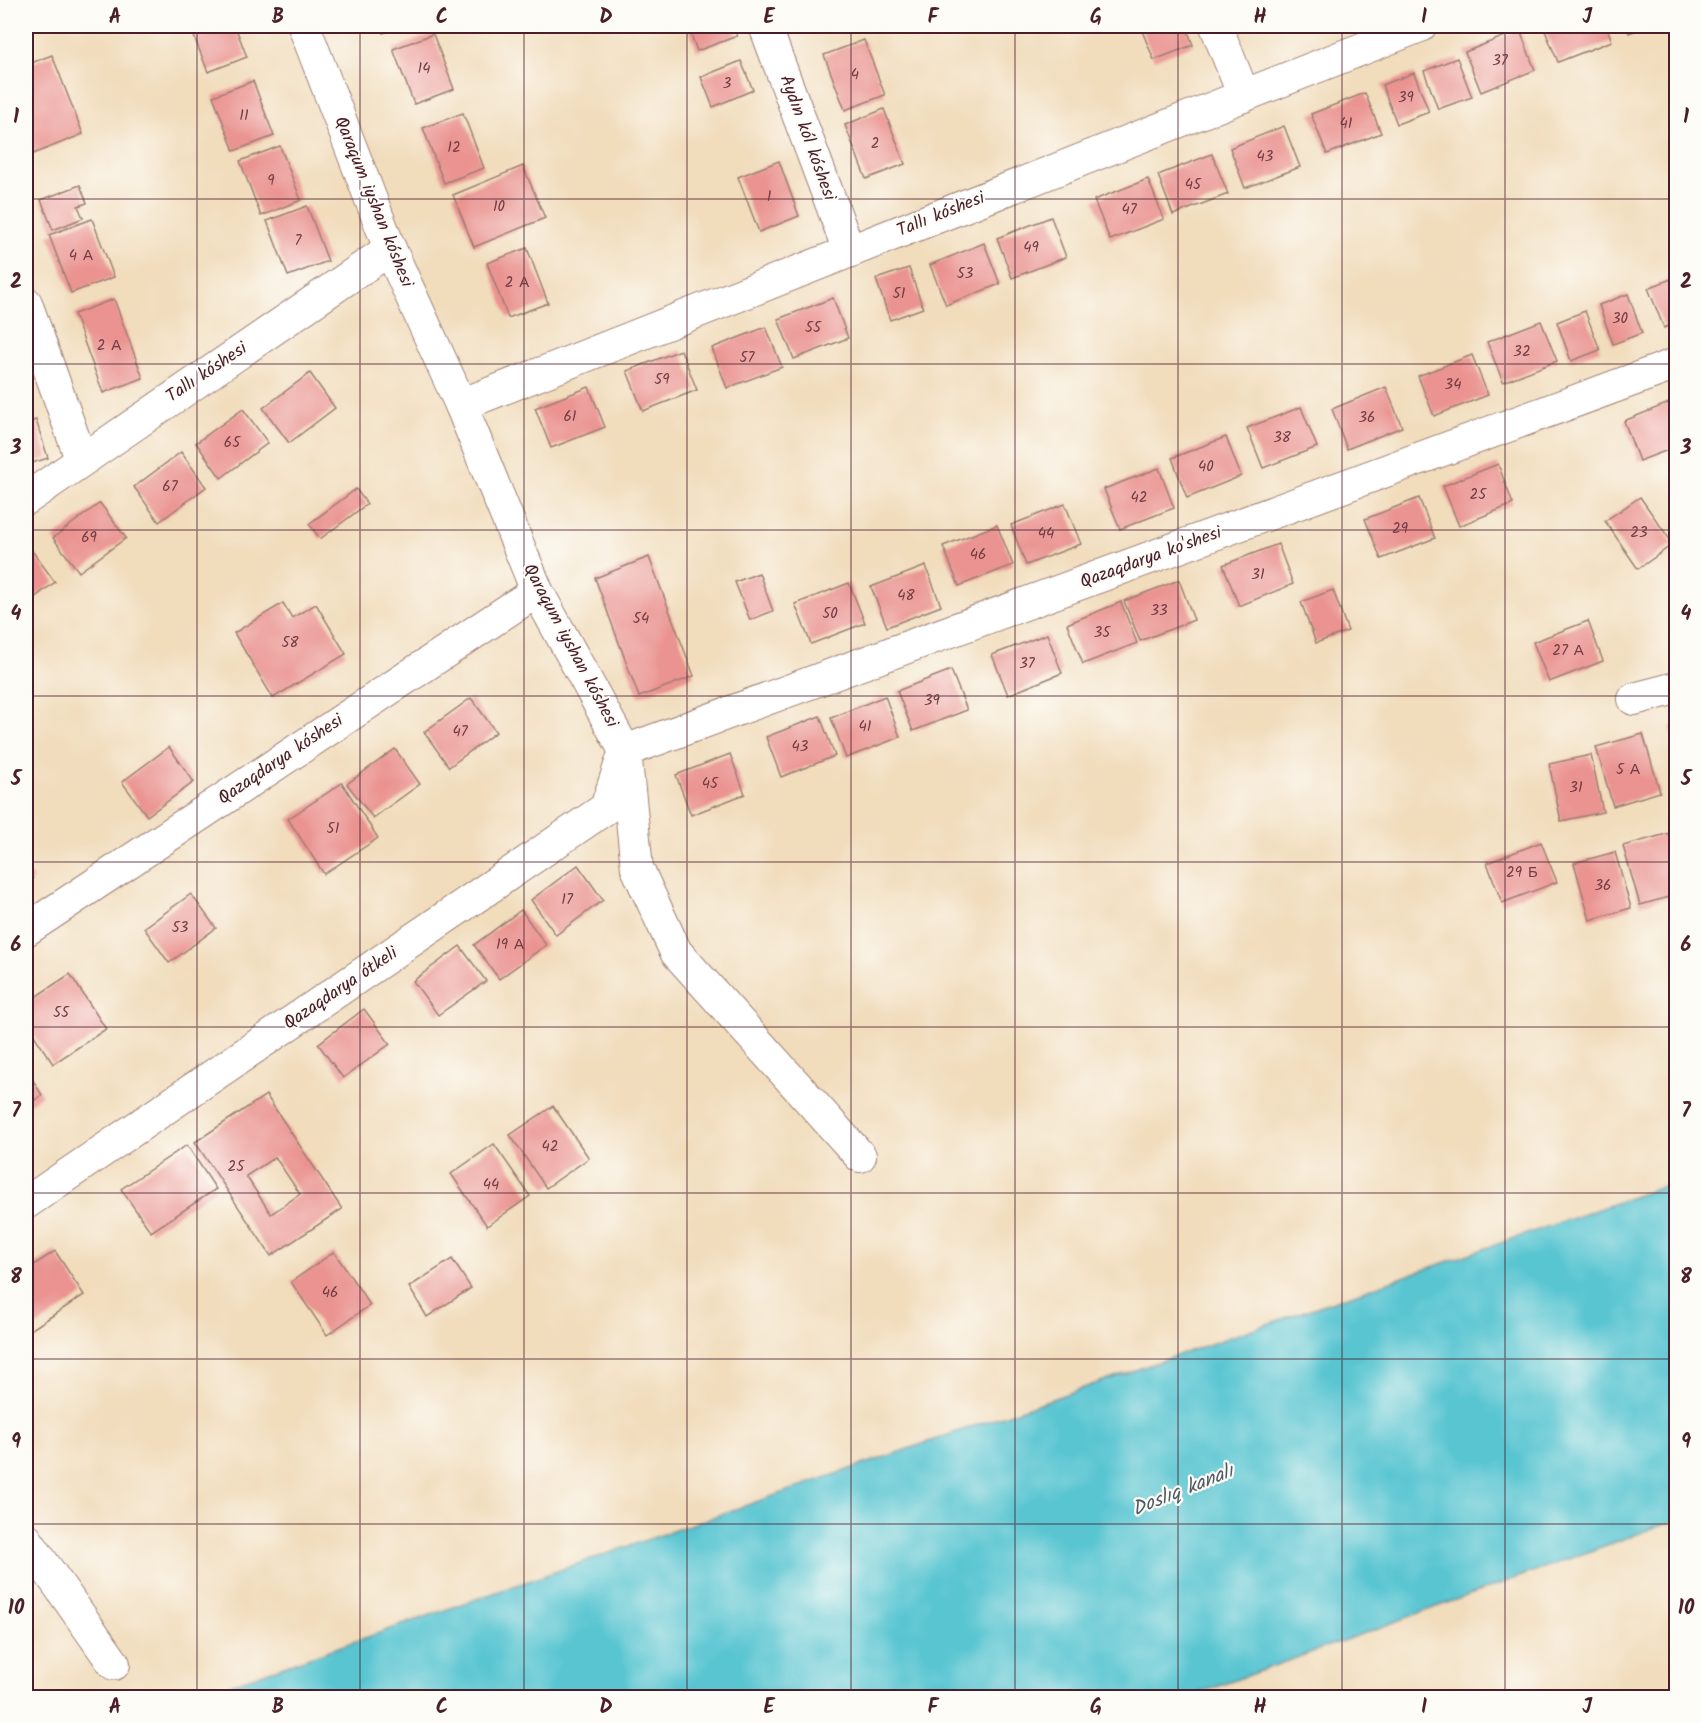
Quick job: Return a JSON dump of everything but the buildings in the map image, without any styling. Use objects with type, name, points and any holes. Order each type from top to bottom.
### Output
[{"type":"street","name":"Qaraqum iyshan kóshesi","points":[[304,26],[390,249],[461,405],[537,591],[625,751],[637,868],[676,952],[860,1155]]},
{"type":"street","name":"Aydın kól kóshesi","points":[[765,26],[849,251]]},
{"type":"street","points":[[1216,26],[1244,96]]},
{"type":"street","name":"Tallı kóshesi","points":[[461,405],[1244,96],[1412,27]]},
{"type":"street","name":"Tallı kóshesi","points":[[26,499],[81,459],[390,249]]},
{"type":"street","points":[[26,303],[81,459]]},
{"type":"street","name":"Qazaqdarya ko'shesi","points":[[625,751],[1677,364]]},
{"type":"street","name":"Qazaqdarya kóshesi","points":[[26,930],[537,591]]},
{"type":"street","points":[[1634,699],[1677,688]]},
{"type":"street","name":"Qazaqdarya ótkeli","points":[[26,1203],[606,808],[625,751]]},
{"type":"street","points":[[26,1539],[114,1664]]},
{"type":"water","name":"Doslıq kanalı","points":[[1676,1182],[1676,1520],[1188,1697],[195,1697]]}]
